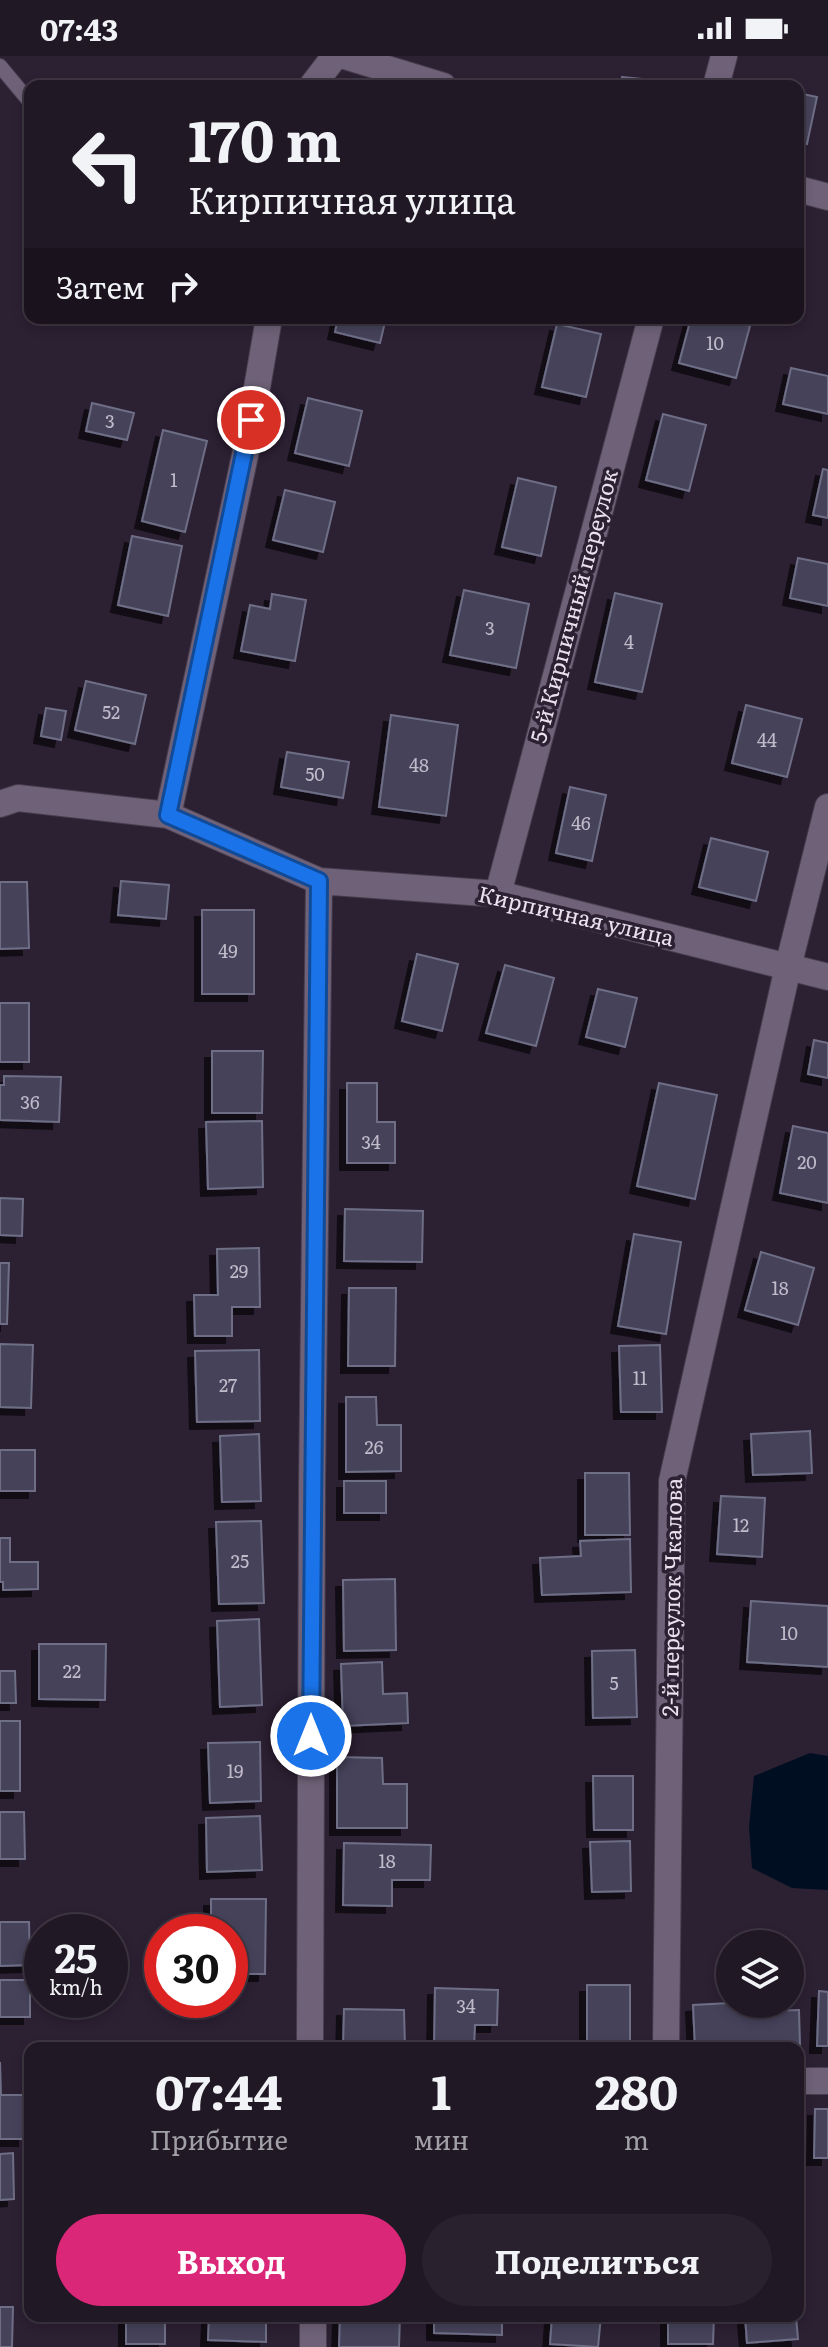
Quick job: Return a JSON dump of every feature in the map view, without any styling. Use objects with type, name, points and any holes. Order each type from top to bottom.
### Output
[{"type":"street","points":[[317,80],[335,56]]},
{"type":"street","points":[[345,56],[423,80]]},
{"type":"street","points":[[718,80],[724,56]]},
{"type":"street","points":[[804,191],[828,197]]},
{"type":"street","points":[[168,815],[247,446],[268,324]]},
{"type":"street","name":"5-й Кирпичный переулок","points":[[498,894],[649,324]]},
{"type":"street","name":"Кирпичная улица","points":[[0,804],[18,798],[168,815],[319,881],[498,894],[828,977]]},
{"type":"street","name":"2-й переулок Чкалова","points":[[666,2042],[672,1481],[788,967],[828,807]]},
{"type":"street","points":[[310,2042],[312,1470],[319,881]]},
{"type":"street","points":[[804,2081],[828,2081]]},
{"type":"street","points":[[313,2322],[313,2347]]},
{"type":"lane","points":[[0,66],[24,95]]},
{"type":"water","points":[[810,1753],[828,1756],[828,1890],[792,1888],[752,1868],[749,1827],[754,1776]]},
{"type":"building","points":[[622,77],[652,80],[622,80]]},
{"type":"building","points":[[804,94],[817,97],[807,144],[804,143]]},
{"type":"building","points":[[337,324],[385,324],[380,343],[335,332]]},
{"type":"building","points":[[557,324],[601,334],[586,397],[542,387]]},
{"type":"building","points":[[689,324],[750,326],[736,378],[679,363]]},
{"type":"building","points":[[791,368],[828,376],[828,414],[783,404]]},
{"type":"building","points":[[308,398],[362,411],[349,466],[295,453]]},
{"type":"building","points":[[92,403],[134,413],[127,440],[86,431]]},
{"type":"building","points":[[663,414],[706,425],[689,491],[646,480]]},
{"type":"building","points":[[163,430],[207,441],[185,532],[142,521]]},
{"type":"building","points":[[823,469],[828,470],[828,518],[813,515]]},
{"type":"building","points":[[518,478],[556,487],[541,556],[502,547]]},
{"type":"building","points":[[285,490],[335,502],[323,552],[273,540]]},
{"type":"building","points":[[132,536],[182,546],[168,616],[118,605]]},
{"type":"building","points":[[798,558],[828,564],[828,606],[790,598]]},
{"type":"building","points":[[464,590],[529,604],[516,668],[450,655]]},
{"type":"building","points":[[615,593],[662,604],[642,692],[595,682]]},
{"type":"building","points":[[272,594],[306,600],[295,661],[241,651],[250,605],[270,609]]},
{"type":"building","points":[[86,681],[146,695],[135,744],[75,730]]},
{"type":"building","points":[[746,705],[802,719],[787,777],[732,763]]},
{"type":"building","points":[[46,708],[66,711],[61,740],[41,736]]},
{"type":"building","points":[[391,715],[458,725],[446,816],[379,807]]},
{"type":"building","points":[[287,752],[349,762],[343,798],[281,787]]},
{"type":"building","points":[[570,787],[606,795],[592,861],[556,853]]},
{"type":"building","points":[[711,838],[768,852],[756,901],[699,887]]},
{"type":"building","points":[[121,881],[169,885],[166,919],[118,915]]},
{"type":"building","points":[[0,882],[27,882],[29,948],[0,949]]},
{"type":"building","points":[[202,910],[254,910],[254,994],[202,994]]},
{"type":"building","points":[[417,954],[458,964],[442,1031],[402,1021]]},
{"type":"building","points":[[505,965],[554,978],[536,1046],[486,1033]]},
{"type":"building","points":[[598,989],[637,998],[625,1047],[586,1037]]},
{"type":"building","points":[[0,1003],[29,1003],[29,1062],[0,1062]]},
{"type":"building","points":[[814,1040],[828,1043],[828,1078],[808,1074]]},
{"type":"building","points":[[212,1051],[263,1051],[262,1113],[212,1113]]},
{"type":"building","points":[[4,1076],[61,1077],[59,1122],[0,1120],[0,1085],[4,1085]]},
{"type":"building","points":[[347,1083],[377,1083],[377,1122],[395,1122],[395,1163],[347,1163]]},
{"type":"building","points":[[659,1083],[717,1095],[695,1199],[637,1186]]},
{"type":"building","points":[[262,1121],[263,1187],[208,1189],[206,1122]]},
{"type":"building","points":[[793,1126],[828,1133],[828,1203],[780,1193]]},
{"type":"building","points":[[0,1198],[23,1199],[22,1236],[0,1235]]},
{"type":"building","points":[[345,1209],[423,1211],[422,1262],[344,1261]]},
{"type":"building","points":[[634,1234],[681,1242],[666,1334],[618,1326]]},
{"type":"building","points":[[259,1248],[260,1307],[232,1307],[232,1336],[195,1336],[194,1295],[218,1295],[217,1249]]},
{"type":"building","points":[[761,1252],[814,1268],[798,1325],[745,1310]]},
{"type":"building","points":[[0,1263],[9,1263],[7,1324],[0,1324]]},
{"type":"building","points":[[349,1288],[396,1288],[395,1366],[348,1366]]},
{"type":"building","points":[[0,1344],[33,1345],[31,1408],[0,1407]]},
{"type":"building","points":[[660,1345],[662,1412],[621,1412],[619,1346]]},
{"type":"building","points":[[259,1350],[260,1421],[197,1422],[195,1351]]},
{"type":"building","points":[[346,1397],[376,1397],[377,1425],[401,1425],[401,1471],[346,1472]]},
{"type":"building","points":[[810,1431],[812,1473],[753,1475],[751,1434]]},
{"type":"building","points":[[259,1434],[261,1501],[222,1502],[220,1436]]},
{"type":"building","points":[[0,1450],[35,1450],[35,1491],[0,1491]]},
{"type":"building","points":[[585,1473],[629,1473],[630,1535],[585,1535]]},
{"type":"building","points":[[344,1481],[386,1481],[386,1513],[344,1513]]},
{"type":"building","points":[[721,1496],[765,1498],[762,1557],[717,1554]]},
{"type":"building","points":[[261,1521],[264,1603],[219,1604],[216,1522]]},
{"type":"building","points":[[0,1538],[10,1538],[10,1562],[38,1562],[38,1589],[3,1590],[3,1582],[0,1582]]},
{"type":"building","points":[[630,1539],[631,1592],[542,1595],[540,1558],[581,1556],[580,1541]]},
{"type":"building","points":[[395,1579],[396,1650],[344,1651],[343,1580]]},
{"type":"building","points":[[751,1601],[828,1606],[828,1667],[747,1662]]},
{"type":"building","points":[[259,1619],[262,1705],[220,1707],[217,1621]]},
{"type":"building","points":[[39,1644],[106,1644],[105,1700],[39,1699]]},
{"type":"building","points":[[635,1650],[637,1717],[593,1718],[592,1651]]},
{"type":"building","points":[[382,1662],[383,1694],[407,1693],[408,1723],[343,1726],[341,1664]]},
{"type":"building","points":[[0,1671],[15,1671],[16,1703],[0,1703]]},
{"type":"building","points":[[0,1721],[20,1721],[20,1791],[0,1791]]},
{"type":"building","points":[[260,1742],[261,1801],[210,1803],[208,1743]]},
{"type":"building","points":[[337,1757],[382,1758],[383,1784],[407,1784],[407,1828],[337,1828]]},
{"type":"building","points":[[593,1776],[633,1776],[633,1830],[594,1830]]},
{"type":"building","points":[[0,1812],[24,1812],[25,1859],[0,1859]]},
{"type":"building","points":[[260,1816],[262,1870],[207,1872],[206,1818]]},
{"type":"building","points":[[630,1841],[631,1891],[592,1892],[590,1842]]},
{"type":"building","points":[[344,1843],[431,1845],[430,1880],[392,1880],[392,1906],[343,1905]]},
{"type":"building","points":[[211,1899],[266,1899],[265,1974],[248,1974],[248,1914],[211,1914]]},
{"type":"building","points":[[0,1922],[24,1922],[24,1965],[0,1966]]},
{"type":"building","points":[[0,1980],[24,1980],[24,2017],[0,2017]]},
{"type":"building","points":[[587,1985],[630,1985],[630,2042],[587,2042]]},
{"type":"building","points":[[435,1988],[498,1990],[497,2025],[475,2025],[474,2042],[434,2042]]},
{"type":"building","points":[[819,1991],[828,1992],[828,2046],[817,2046]]},
{"type":"building","points":[[716,2004],[716,2018],[799,2018],[800,2042],[695,2042],[693,2005]]},
{"type":"building","points":[[344,2009],[404,2010],[405,2042],[343,2042]]},
{"type":"building","points":[[0,2062],[1,2095],[24,2095],[24,2139],[0,2139]]},
{"type":"building","points":[[815,2109],[828,2109],[828,2158],[814,2158]]},
{"type":"building","points":[[13,2153],[14,2199],[0,2200],[0,2154]]},
{"type":"building","points":[[0,2307],[13,2307],[12,2347],[0,2347]]},
{"type":"building","points":[[126,2322],[165,2322],[165,2344],[126,2344]]},
{"type":"building","points":[[209,2322],[266,2322],[266,2342],[208,2340]]},
{"type":"building","points":[[340,2322],[400,2322],[399,2347],[339,2347]]},
{"type":"building","points":[[434,2322],[502,2322],[502,2335],[434,2333]]},
{"type":"building","points":[[552,2322],[600,2322],[598,2347],[550,2344]]},
{"type":"building","points":[[668,2322],[714,2322],[713,2344],[668,2344]]},
{"type":"building","points":[[745,2322],[797,2322],[798,2339],[747,2343]]},
{"type":"route","points":[[251,420],[168,815],[319,881],[311,1736]]}]
